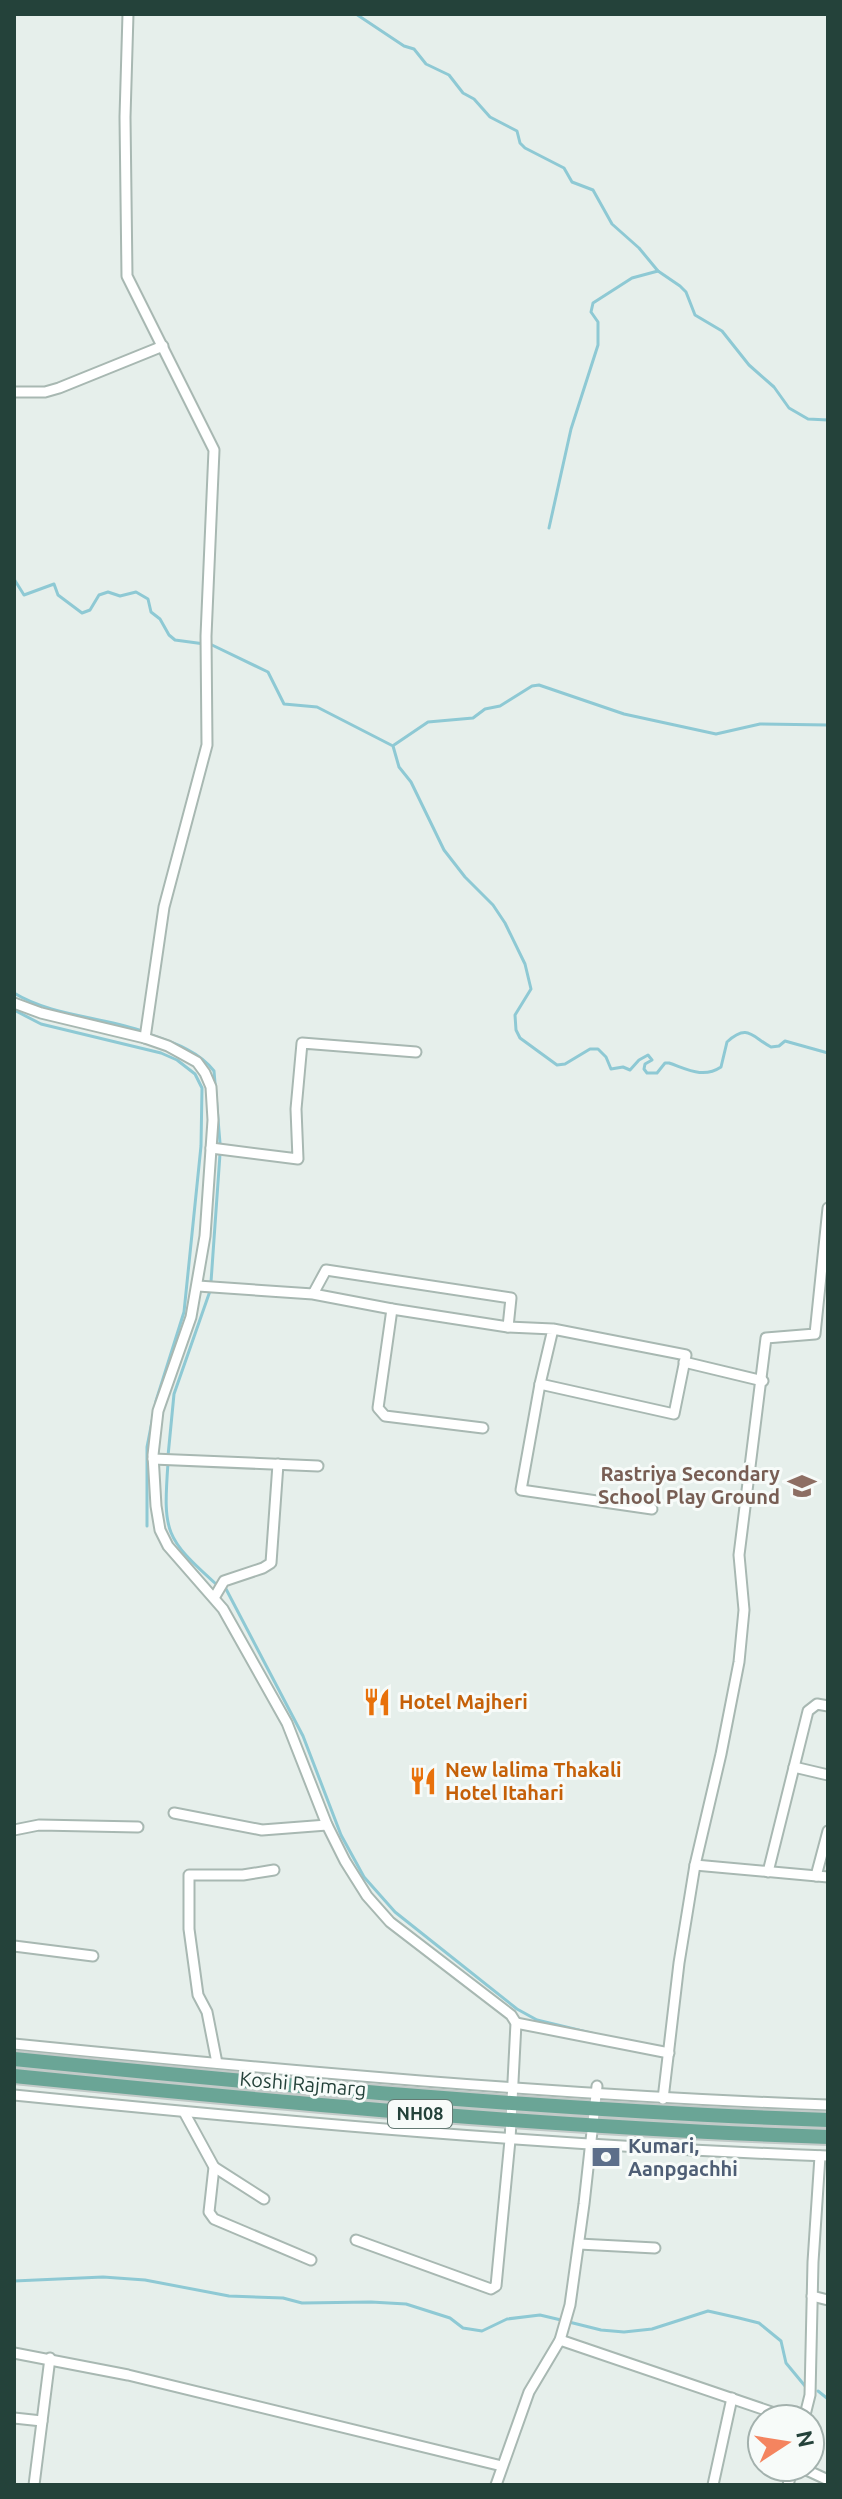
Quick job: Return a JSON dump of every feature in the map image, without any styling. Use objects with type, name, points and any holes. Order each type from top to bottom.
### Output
[{"type":"main road","name":"Koshi Rajmarg","points":[[14,2059],[512,2097],[596,2097],[828,2120]]},
{"type":"main road","name":"Koshi Rajmarg","points":[[14,2076],[511,2122],[828,2137]]},
{"type":"street","points":[[128,14],[125,117],[127,276],[214,450],[206,642],[207,745],[164,907],[145,1038]]},
{"type":"street","points":[[14,392],[45,392],[59,388],[163,346]]},
{"type":"street","points":[[14,1003],[168,1046],[197,1062],[205,1073],[211,1087],[212,1103],[205,1236],[198,1286],[184,1342],[158,1411],[153,1459],[160,1530],[168,1546],[223,1609],[287,1723],[327,1825],[360,1884],[390,1922],[511,2015],[516,2023],[510,2140],[496,2286],[491,2289],[356,2240]]},
{"type":"street","points":[[211,1148],[298,1159],[296,1109],[302,1043],[416,1052]]},
{"type":"street","points":[[663,2099],[679,1963],[695,1865],[739,1662],[744,1610],[739,1555],[766,1338],[815,1334],[828,1208]]},
{"type":"street","points":[[313,1294],[326,1270],[511,1298],[508,1327]]},
{"type":"street","points":[[198,1286],[313,1294],[508,1327],[553,1329],[686,1355],[674,1414],[540,1384]]},
{"type":"street","points":[[392,1309],[378,1408],[385,1416],[483,1428]]},
{"type":"street","points":[[553,1329],[521,1490],[652,1509]]},
{"type":"street","points":[[684,1362],[763,1381]]},
{"type":"street","points":[[153,1459],[318,1466]]},
{"type":"street","points":[[214,1598],[224,1581],[271,1563],[278,1464]]},
{"type":"street","points":[[768,1872],[808,1711],[817,1704],[828,1706]]},
{"type":"street","points":[[794,1767],[828,1775]]},
{"type":"street","points":[[174,1813],[262,1830],[327,1825]]},
{"type":"street","points":[[14,1830],[39,1825],[138,1827]]},
{"type":"street","points":[[816,1876],[828,1831]]},
{"type":"street","points":[[695,1865],[828,1877]]},
{"type":"street","points":[[217,2063],[207,2012],[198,1995],[189,1929],[189,1875],[243,1875],[274,1870]]},
{"type":"street","points":[[14,1946],[93,1956]]},
{"type":"street","points":[[516,2023],[669,2053]]},
{"type":"street","points":[[14,2044],[217,2063],[512,2097]]},
{"type":"street","points":[[14,2095],[510,2140],[824,2156],[812,2296],[808,2403]]},
{"type":"street","points":[[496,2485],[529,2392],[560,2340],[564,2327],[579,2244],[596,2097],[828,2105]]},
{"type":"street","points":[[184,2112],[214,2167],[264,2199]]},
{"type":"street","points":[[214,2167],[209,2212],[214,2219],[311,2260]]},
{"type":"street","points":[[579,2244],[655,2248]]},
{"type":"street","points":[[812,2296],[828,2300]]},
{"type":"street","points":[[560,2340],[746,2403]]},
{"type":"street","points":[[14,2353],[50,2358],[502,2466]]},
{"type":"street","points":[[34,2485],[50,2358]]},
{"type":"street","points":[[713,2485],[732,2398]]},
{"type":"street","points":[[14,2418],[42,2421]]},
{"type":"waterway","points":[[356,14],[404,46],[414,49],[426,64],[449,75],[463,93],[474,99],[490,117],[517,131],[525,148],[564,168],[572,182],[593,190],[612,224],[639,248],[658,271],[686,292],[695,315],[722,331],[749,365],[774,387],[789,408],[808,419],[828,420]]},
{"type":"waterway","points":[[549,528],[571,429],[598,345],[598,322],[591,312],[593,303],[632,278],[658,271]]},
{"type":"waterway","points":[[14,579],[24,595],[54,584],[58,595],[82,613],[90,610],[99,595],[108,592],[120,596],[136,592],[148,599],[151,612],[175,640],[212,645],[268,672],[284,704],[317,707],[393,746],[399,767],[411,782],[444,850],[493,905],[525,964],[531,989],[515,1015],[520,1038],[557,1065],[565,1064],[590,1049],[598,1049],[611,1069],[623,1067],[630,1070],[648,1055],[652,1060],[645,1064],[647,1073],[657,1073],[665,1063],[695,1072],[714,1071],[721,1067],[727,1042],[740,1033],[750,1034],[771,1047],[785,1041],[828,1053]]},
{"type":"waterway","points":[[394,745],[428,722],[473,718],[485,709],[500,706],[532,686],[539,685],[624,714],[716,734],[760,724],[828,725]]},
{"type":"waterway","points":[[14,993],[44,1007],[139,1030]]},
{"type":"waterway","points":[[14,1010],[41,1024],[161,1053],[177,1060],[195,1074],[202,1088],[201,1146],[184,1312],[156,1401],[147,1447],[147,1526]]},
{"type":"waterway","points":[[151,1035],[194,1053],[214,1071],[220,1143]]},
{"type":"waterway","points":[[211,1282],[220,1154]]},
{"type":"waterway","points":[[168,1456],[174,1394],[210,1291]]},
{"type":"waterway","points":[[168,1463],[166,1505],[171,1532],[186,1556],[216,1584]]},
{"type":"waterway","points":[[226,1589],[303,1736],[341,1835],[364,1877],[395,1912],[517,2009],[537,2020],[595,2034]]},
{"type":"waterway","points":[[14,2281],[103,2277],[145,2280],[229,2296],[283,2298],[302,2303],[406,2304],[450,2318],[463,2328],[482,2331],[507,2319],[540,2315],[561,2320]]},
{"type":"waterway","points":[[569,2322],[624,2332],[652,2329],[708,2311],[759,2323],[781,2341],[786,2363],[805,2386]]},
{"type":"waterway","points":[[818,2391],[828,2399]]},
{"type":"place","name":"Rastriya Secondary School Play Ground","points":[[802,1486]]},
{"type":"place","name":"Hotel Majheri","points":[[377,1702]]},
{"type":"place","name":"New lalima Thakali Hotel Itahari","points":[[423,1781]]},
{"type":"place","name":"Kumari, Aanpgachhi","points":[[606,2157]]}]
